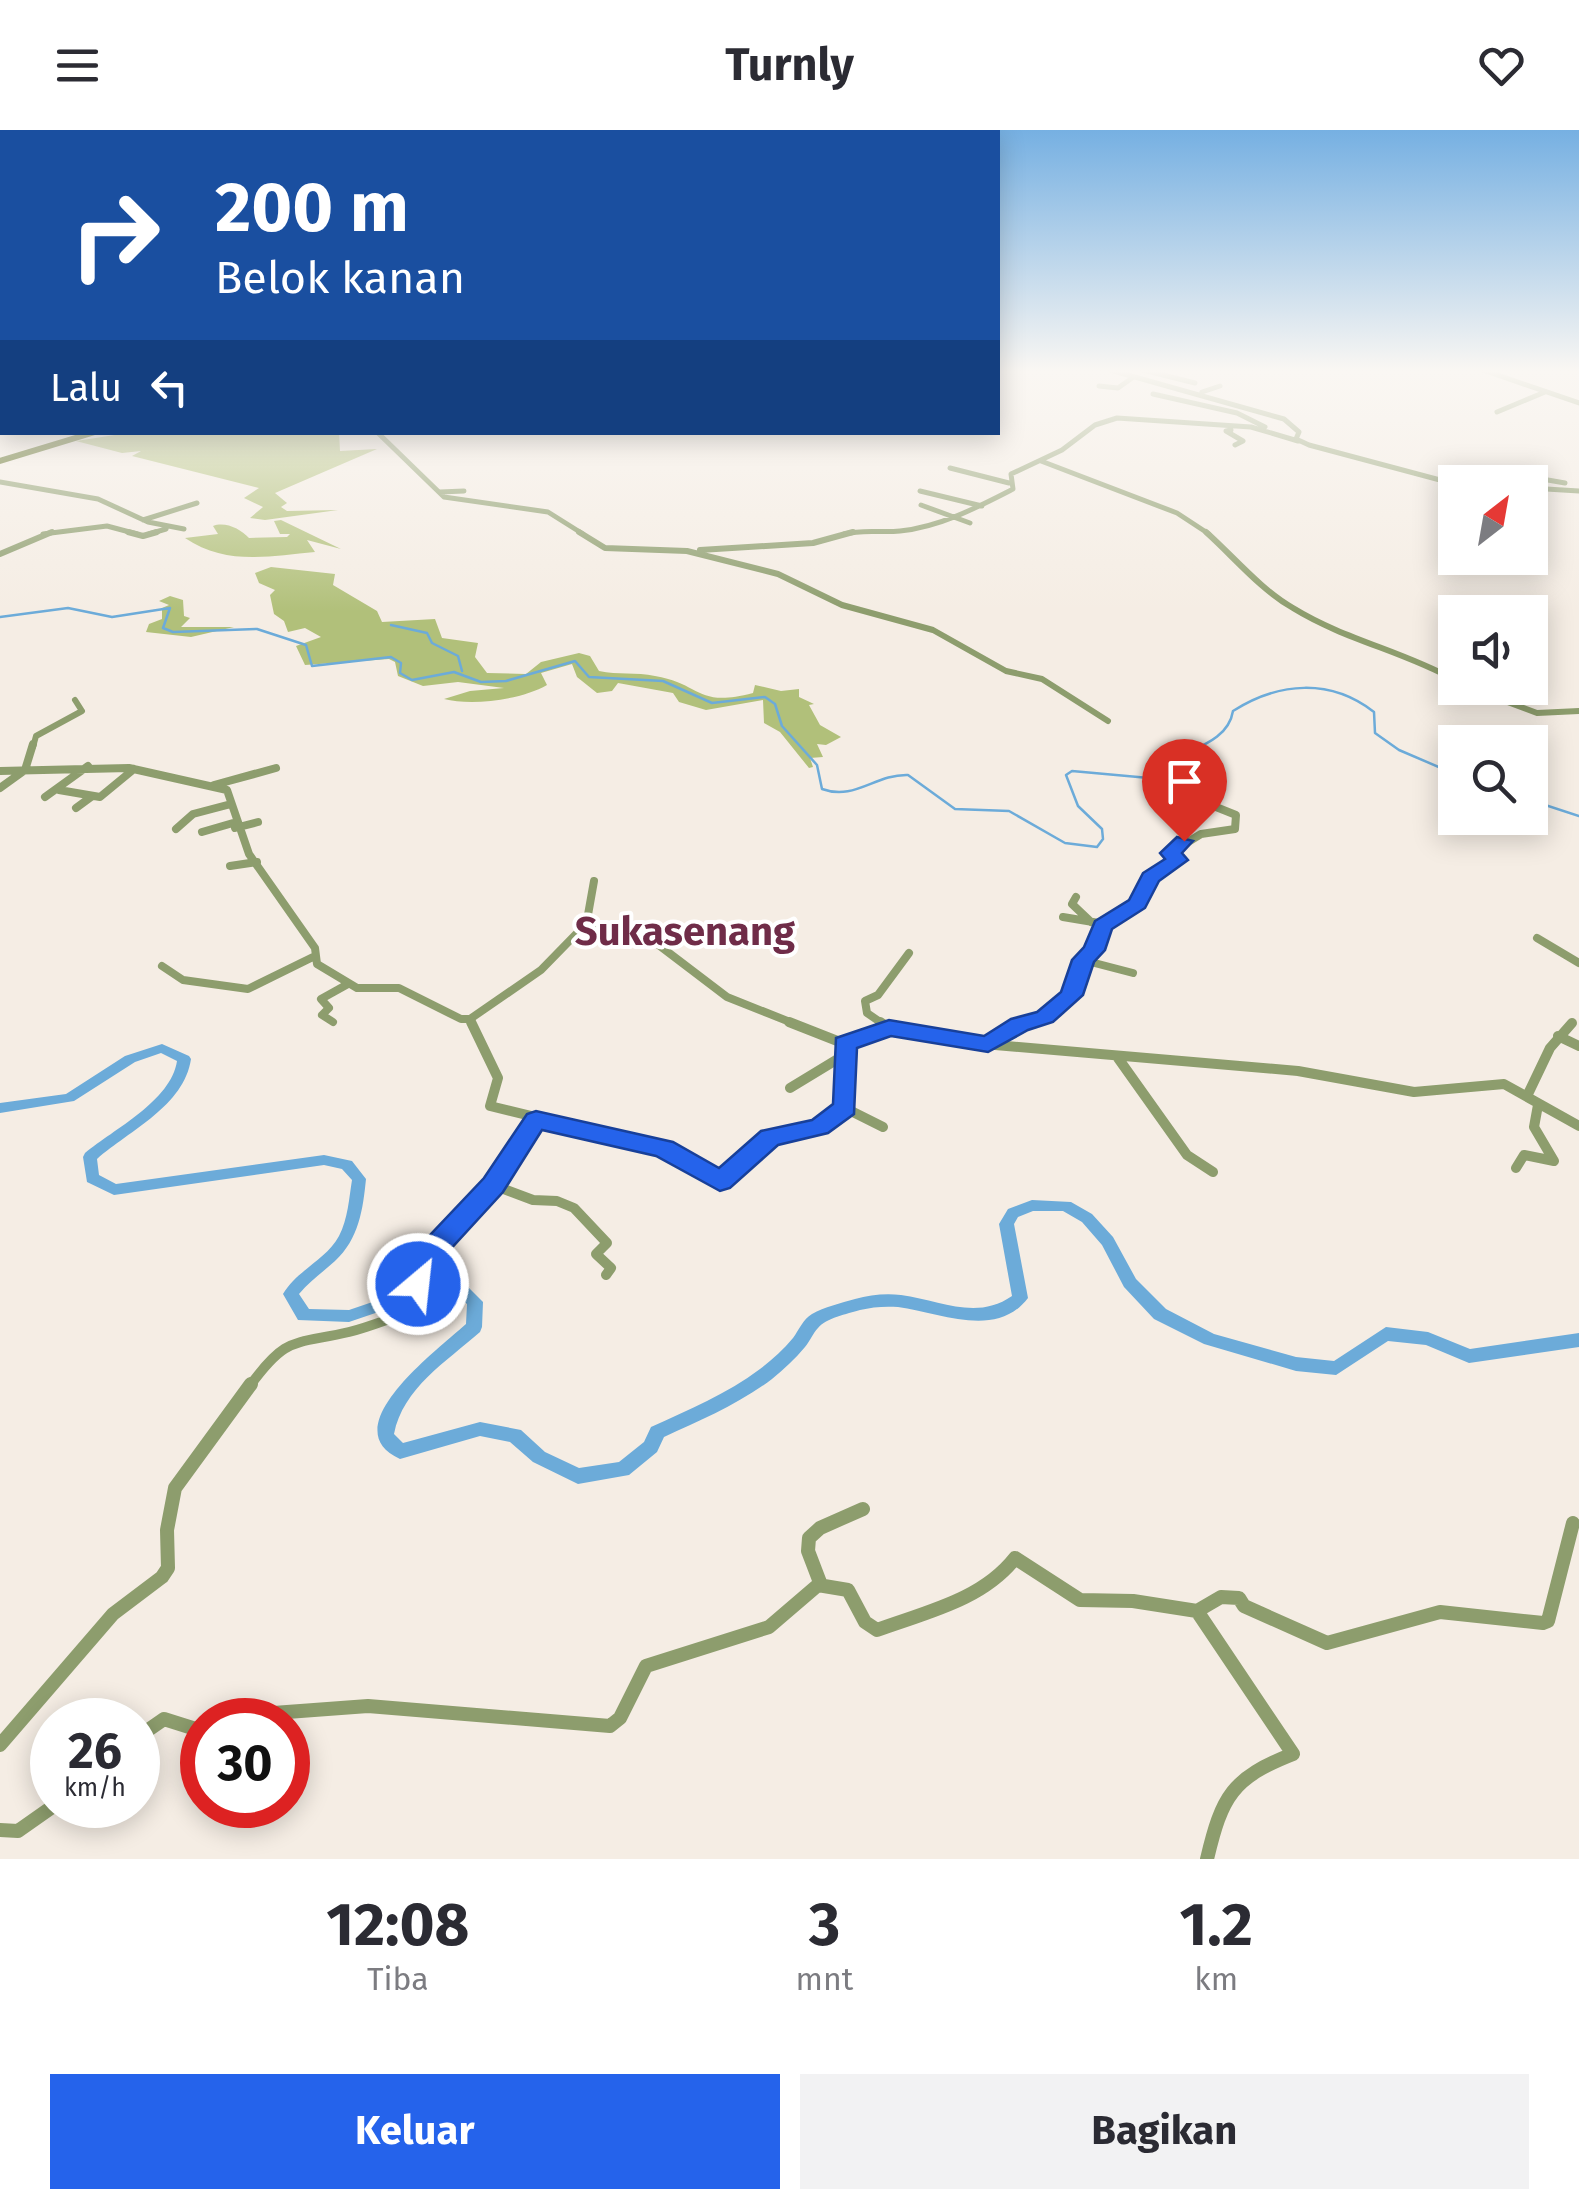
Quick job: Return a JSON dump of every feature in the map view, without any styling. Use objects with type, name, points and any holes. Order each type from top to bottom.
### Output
[{"type":"main road","points":[[0,461],[33,451]]},
{"type":"street","points":[[397,451],[429,486],[445,497],[548,512],[606,548],[688,552],[810,544],[858,530],[901,530],[955,517],[985,506],[1013,489],[1009,483],[950,468]]},
{"type":"street","points":[[1009,483],[1011,474],[1041,462],[1056,451]]},
{"type":"street","points":[[1333,451],[1438,479]]},
{"type":"street","points":[[1041,462],[1177,513],[1204,530],[1290,607],[1368,645],[1416,658],[1438,670]]},
{"type":"street","points":[[1548,479],[1566,480],[1579,490]]},
{"type":"street","points":[[0,482],[98,499],[163,529]]},
{"type":"street","points":[[1548,489],[1579,490]]},
{"type":"street","points":[[920,491],[985,506]]},
{"type":"street","points":[[440,492],[464,492]]},
{"type":"street","points":[[143,520],[197,503]]},
{"type":"street","points":[[921,505],[970,523]]},
{"type":"street","points":[[0,554],[28,544],[37,535],[63,529],[107,526],[141,536],[163,529],[184,529]]},
{"type":"street","points":[[688,552],[778,574],[842,605],[933,630],[1006,671],[1042,679],[1108,721]]},
{"type":"street","points":[[0,788],[26,768],[36,736],[82,711],[75,700]]},
{"type":"street","points":[[1508,705],[1542,714],[1579,710]]},
{"type":"street","points":[[45,797],[88,766]]},
{"type":"street","points":[[0,771],[88,766],[134,768],[230,792],[234,826],[298,934],[315,948],[317,964],[348,984],[399,988],[457,1018],[470,1019],[530,979],[586,926],[594,881]]},
{"type":"street","points":[[59,790],[101,796],[134,768]]},
{"type":"street","points":[[214,785],[276,768]]},
{"type":"street","points":[[988,1044],[1019,1024],[1045,1017],[1068,999],[1105,924],[1138,904],[1150,878],[1178,860],[1170,853],[1184,841],[1216,829],[1232,830],[1238,821],[1236,815],[1163,780]]},
{"type":"street","points":[[76,808],[92,796]]},
{"type":"street","points":[[176,829],[193,814],[231,804]]},
{"type":"street","points":[[202,832],[258,822]]},
{"type":"street","points":[[230,866],[256,862]]},
{"type":"street","points":[[1076,897],[1072,904],[1091,922]]},
{"type":"street","points":[[1063,917],[1105,924]]},
{"type":"street","points":[[586,926],[656,943],[726,997],[845,1049]]},
{"type":"street","points":[[1537,938],[1579,964]]},
{"type":"street","points":[[909,953],[879,994],[864,1001],[867,1013],[889,1028],[988,1044],[1118,1058],[1262,1067],[1414,1092],[1504,1084],[1528,1094],[1538,1105],[1579,1126]]},
{"type":"street","points":[[162,966],[180,979],[248,989],[315,956]]},
{"type":"street","points":[[1085,960],[1133,973]]},
{"type":"street","points":[[333,1022],[322,1015],[329,1008],[321,999],[348,984]]},
{"type":"street","points":[[470,1019],[498,1078],[489,1105],[536,1120],[664,1148],[720,1182],[770,1138],[820,1127],[845,1108]]},
{"type":"street","points":[[1528,1094],[1558,1036],[1572,1023]]},
{"type":"street","points":[[790,1088],[845,1049],[889,1028]]},
{"type":"street","points":[[1558,1036],[1579,1046]]},
{"type":"street","points":[[845,1049],[845,1108]]},
{"type":"street","points":[[1118,1058],[1187,1155],[1214,1172]]},
{"type":"street","points":[[1516,1168],[1524,1155],[1554,1161],[1539,1144],[1532,1123],[1538,1105]]},
{"type":"street","points":[[845,1108],[882,1127]]},
{"type":"street","points":[[0,1745],[113,1614],[162,1577],[168,1568],[167,1530],[175,1488],[268,1360],[300,1338],[359,1329],[408,1314],[413,1308],[424,1260],[494,1185],[536,1120]]},
{"type":"street","points":[[494,1185],[533,1200],[558,1201],[578,1211],[607,1243],[596,1254],[611,1268],[606,1275]]},
{"type":"street","points":[[821,1584],[808,1551],[809,1538],[820,1528],[863,1509]]},
{"type":"street","points":[[310,1710],[368,1706],[610,1726],[620,1718],[646,1666],[768,1627],[810,1588],[821,1584],[848,1590],[866,1622],[877,1630],[909,1621],[998,1580],[1015,1558],[1080,1600],[1133,1601],[1197,1611],[1220,1597],[1239,1598],[1244,1606],[1294,1632],[1327,1643],[1440,1612],[1546,1622],[1573,1523]]},
{"type":"street","points":[[1197,1611],[1293,1754],[1255,1768],[1229,1788],[1208,1859]]},
{"type":"street","points":[[0,1830],[18,1831],[30,1823]]},
{"type":"green space","points":[[113,451],[373,451],[275,493],[287,503],[281,507],[287,511],[338,510],[265,520],[250,518],[263,507],[244,498],[259,488],[132,456],[141,451]]},
{"type":"green space","points":[[281,520],[341,549],[307,540],[315,552],[232,556],[200,547],[185,538],[218,534],[213,526],[223,524],[249,538],[287,537],[290,534],[280,534],[274,521]]},
{"type":"green space","points":[[271,567],[335,574],[333,585],[377,611],[382,622],[435,619],[442,638],[478,643],[475,657],[487,673],[526,674],[541,662],[579,653],[590,656],[599,671],[655,676],[720,698],[753,693],[755,685],[781,691],[799,689],[799,697],[814,704],[809,705],[820,725],[841,737],[826,745],[817,744],[823,757],[810,758],[813,767],[809,768],[780,732],[764,723],[763,700],[706,710],[679,702],[673,693],[618,683],[612,691],[597,693],[577,677],[572,664],[541,673],[547,685],[536,690],[510,698],[468,702],[444,699],[470,691],[504,688],[458,682],[423,686],[398,676],[395,662],[389,659],[305,665],[296,646],[321,637],[305,628],[288,632],[284,621],[274,614],[270,595],[275,590],[259,583],[255,573]]},
{"type":"green space","points":[[170,596],[183,600],[184,616],[190,618],[181,627],[234,627],[191,637],[146,632],[149,624],[162,619],[162,608],[169,605],[159,601]]},
{"type":"waterway","points":[[0,617],[68,608],[112,617],[170,608],[163,628],[173,632],[257,629],[306,645],[312,666],[391,657],[401,663],[400,673],[412,680],[454,672],[481,682],[506,681],[575,661],[589,677],[663,681],[712,703],[765,697],[775,704],[782,726],[817,765],[822,789],[845,792],[885,778],[908,775],[955,809],[1009,811],[1065,843],[1097,847],[1103,839],[1102,829],[1078,806],[1066,775],[1072,771],[1160,779]]},
{"type":"waterway","points":[[391,625],[427,633],[432,643],[458,656],[462,671]]},
{"type":"waterway","points":[[1167,778],[1188,770],[1183,755],[1221,733],[1233,711],[1268,694],[1304,688],[1340,693],[1357,701],[1374,712],[1375,733],[1399,750],[1438,767]]},
{"type":"waterway","points":[[1548,806],[1579,816]]},
{"type":"waterway","points":[[0,1108],[69,1098],[130,1059],[162,1048],[184,1059],[182,1073],[175,1086],[149,1112],[90,1157],[92,1178],[114,1190],[324,1160],[347,1165],[359,1179],[351,1225],[338,1249],[291,1294],[304,1315],[349,1316],[440,1285],[457,1286],[475,1302],[474,1327],[418,1376],[396,1403],[385,1437],[400,1451],[480,1429],[515,1435],[539,1457],[578,1476],[623,1469],[651,1447],[657,1432],[724,1400],[766,1374],[784,1359],[814,1320],[877,1301],[899,1301],[977,1315],[1006,1308],[1020,1298],[1006,1224],[1013,1213],[1032,1205],[1066,1206],[1087,1218],[1108,1241],[1130,1283],[1160,1314],[1210,1339],[1296,1364],[1336,1368],[1386,1334],[1428,1339],[1469,1356],[1579,1340]]},
{"type":"district","name":"Sukasenang","points":[[685,932]]},
{"type":"route","points":[[418,1284],[424,1260],[494,1185],[536,1120],[664,1148],[720,1182],[770,1138],[820,1127],[845,1108],[845,1044],[866,1040],[889,1028],[988,1044],[1019,1024],[1051,1014],[1072,995],[1084,960],[1094,950],[1103,926],[1138,904],[1150,878],[1178,860],[1170,853],[1184,841]]}]
